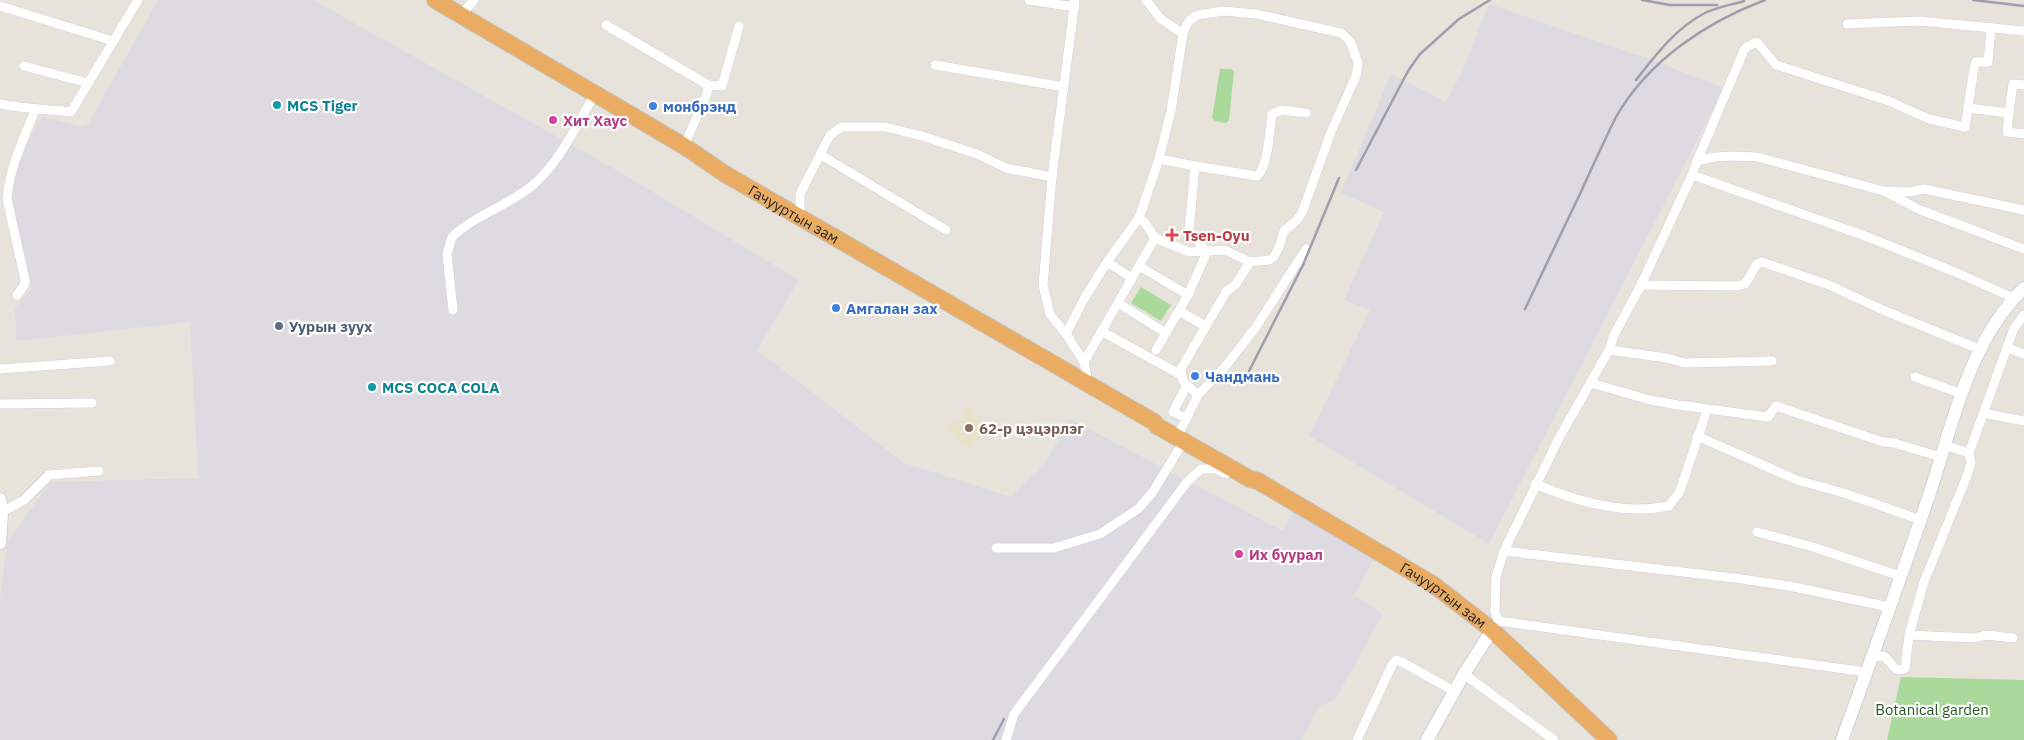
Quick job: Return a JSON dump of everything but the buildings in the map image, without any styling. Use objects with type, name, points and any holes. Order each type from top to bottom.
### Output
[{"type":"highway","name":"Гачууртын зам","points":[[434,0],[684,146],[725,174],[800,215],[1154,422],[1157,426],[1183,430],[1250,479],[1434,585],[1495,625],[1609,740]]},
{"type":"main road","points":[[1842,740],[1920,520],[1962,394],[1980,349],[1996,320],[2022,291]]},
{"type":"main road","points":[[0,543],[1,506]]},
{"type":"main road","points":[[1427,740],[1464,674],[1495,625]]},
{"type":"street","points":[[0,104],[35,110],[43,108],[71,112],[138,0]]},
{"type":"street","points":[[461,15],[474,0]]},
{"type":"street","points":[[1029,0],[1075,3],[1052,177],[1042,285],[1050,314],[1084,362],[1088,384]]},
{"type":"street","points":[[1146,0],[1161,19],[1183,34]]},
{"type":"street","points":[[0,6],[113,41]]},
{"type":"street","points":[[1066,334],[1084,299],[1107,262],[1139,218],[1159,159],[1170,111],[1183,34],[1190,20],[1196,15],[1222,11],[1243,12],[1341,33],[1350,41],[1358,63],[1356,76],[1331,132],[1302,213],[1284,231],[1279,247],[1270,260],[1250,262],[1225,250],[1189,252],[1155,238],[1145,222],[1139,218]]},
{"type":"street","points":[[1847,24],[1920,21],[2024,31]]},
{"type":"street","points":[[606,25],[708,85],[722,86],[739,26]]},
{"type":"street","points":[[1866,672],[1733,652],[1495,625],[1496,577],[1504,551],[1535,484],[1609,350],[1614,335],[1641,286],[1692,175],[1745,48],[1757,42],[1776,65],[1889,101],[1930,119],[1965,127],[1976,62],[1988,62],[1991,28]]},
{"type":"street","points":[[935,65],[1064,87]]},
{"type":"street","points":[[24,66],[88,83]]},
{"type":"street","points":[[2024,85],[2013,84],[2007,132],[2024,134]]},
{"type":"street","points":[[684,146],[707,94],[708,85]]},
{"type":"street","points":[[453,310],[446,254],[452,237],[512,200],[546,173],[595,94]]},
{"type":"street","points":[[1968,108],[2009,113]]},
{"type":"street","points":[[17,294],[25,284],[25,280],[7,200],[8,189],[18,154],[35,110]]},
{"type":"street","points":[[1159,159],[1257,176],[1262,172],[1272,114],[1282,110],[1306,113]]},
{"type":"street","points":[[800,215],[800,194],[830,135],[842,127],[885,127],[922,136],[977,154],[1006,168],[1052,177]]},
{"type":"street","points":[[821,155],[946,230]]},
{"type":"street","points":[[1697,161],[1732,156],[1757,158],[1884,190],[1909,192],[1924,189],[2024,210]]},
{"type":"street","points":[[1195,166],[1189,231],[1208,252]]},
{"type":"street","points":[[1692,175],[1865,236],[1954,272],[2022,291]]},
{"type":"street","points":[[1884,190],[1918,209],[2024,249]]},
{"type":"street","points":[[1084,362],[1155,238]]},
{"type":"street","points":[[996,548],[1054,548],[1100,534],[1138,509],[1152,493],[1198,395],[1224,368],[1256,327],[1306,249]]},
{"type":"street","points":[[1156,350],[1188,295],[1208,252]]},
{"type":"street","points":[[1107,262],[1132,278]]},
{"type":"street","points":[[1181,375],[1181,369],[1205,326],[1226,292],[1236,284],[1250,262]]},
{"type":"street","points":[[1641,286],[1738,286],[1745,284],[1756,264],[1762,262],[1829,285],[1885,311],[1980,349]]},
{"type":"street","points":[[1139,266],[1188,295]]},
{"type":"street","points":[[1118,303],[1166,333]]},
{"type":"street","points":[[1179,311],[1205,326]]},
{"type":"street","points":[[1871,657],[1884,656],[1896,669],[1903,669],[1906,662],[1909,635],[1924,582],[1944,529],[1949,524],[1969,469],[1969,453],[2014,328],[2024,315]]},
{"type":"street","points":[[1996,320],[2014,328]]},
{"type":"street","points":[[1101,332],[1181,375],[1187,385],[1198,395]]},
{"type":"street","points":[[2007,348],[2024,354]]},
{"type":"street","points":[[1609,350],[1667,358],[1684,364],[1772,361]]},
{"type":"street","points":[[0,369],[110,361]]},
{"type":"street","points":[[1915,377],[1962,394]]},
{"type":"street","points":[[1591,382],[1650,400],[1707,410],[1768,417],[1776,406],[1883,442],[1969,453]]},
{"type":"street","points":[[1183,430],[1173,412],[1187,385]]},
{"type":"street","points":[[0,404],[92,403]]},
{"type":"street","points":[[1535,484],[1560,494],[1608,507],[1650,510],[1669,506],[1680,490],[1707,410]]},
{"type":"street","points":[[1983,413],[2024,421]]},
{"type":"street","points":[[1697,436],[1796,480],[1892,508],[1920,520]]},
{"type":"street","points":[[1006,740],[1014,714],[1187,482],[1201,469],[1216,469],[1257,483]]},
{"type":"street","points":[[1,506],[24,500],[49,475],[99,471]]},
{"type":"street","points":[[1757,532],[1813,547],[1900,576]]},
{"type":"street","points":[[1504,551],[1742,579],[1790,586],[1889,607]]},
{"type":"street","points":[[1909,635],[1974,638],[1986,635],[2013,638]]},
{"type":"street","points":[[1357,740],[1396,660],[1454,691]]},
{"type":"street","points":[[1464,674],[1554,740]]},
{"type":"shaded area","points":[[158,0],[313,0],[618,171],[799,280],[757,350],[904,463],[1011,497],[1044,465],[1070,419],[1283,531],[1294,511],[1376,556],[1354,595],[1383,614],[1335,700],[1319,706],[1301,740],[0,740],[0,599],[7,543],[50,482],[198,478],[190,322],[19,341],[16,339],[15,308],[32,288],[13,201],[15,176],[23,150],[42,117],[81,126],[88,124]]},
{"type":"shaded area","points":[[1489,4],[1652,60],[1724,88],[1489,544],[1309,436],[1370,310],[1344,300],[1384,212],[1341,193],[1391,74],[1446,102],[1462,72]]},
{"type":"shaded area","name":"62-р цэцэрлэг","points":[[968,404],[976,409],[973,415],[991,426],[983,438],[978,437],[971,449],[958,442],[959,436],[947,430],[952,421],[957,423]]},
{"type":"green space","points":[[1220,69],[1231,69],[1234,72],[1229,120],[1226,123],[1215,121],[1212,118]]},
{"type":"green space","points":[[1141,287],[1171,305],[1161,321],[1131,303]]},
{"type":"green space","name":"Botanical garden","points":[[1901,677],[2024,680],[2024,740],[1887,740]]},
{"type":"railway","points":[[1356,170],[1408,71],[1420,54],[1459,19],[1490,0]]},
{"type":"railway","points":[[1642,0],[1670,5],[1717,5]]},
{"type":"railway","points":[[1525,309],[1611,127],[1629,97],[1644,78],[1680,46],[1721,20],[1765,0]]},
{"type":"railway","points":[[1973,0],[2024,6]]},
{"type":"railway","points":[[1636,80],[1683,27],[1703,14],[1744,1]]},
{"type":"railway","points":[[1245,379],[1303,265],[1339,178]]},
{"type":"railway","points":[[993,740],[1004,719]]},
{"type":"place","name":"MCS Tiger","points":[[277,105]]},
{"type":"place","name":"монбрэнд","points":[[653,106]]},
{"type":"place","name":"Хит Хаус","points":[[553,120]]},
{"type":"place","name":"Tsen-Oyu","points":[[1172,235]]},
{"type":"place","name":"Амгалан зах","points":[[836,308]]},
{"type":"place","name":"Уурын зуух","points":[[279,326]]},
{"type":"place","name":"Чандмань","points":[[1195,376]]},
{"type":"place","name":"MCS COCA COLA","points":[[372,387]]},
{"type":"place","name":"62-р цэцэрлэг","points":[[969,428]]},
{"type":"place","name":"Их буурал","points":[[1239,554]]}]
